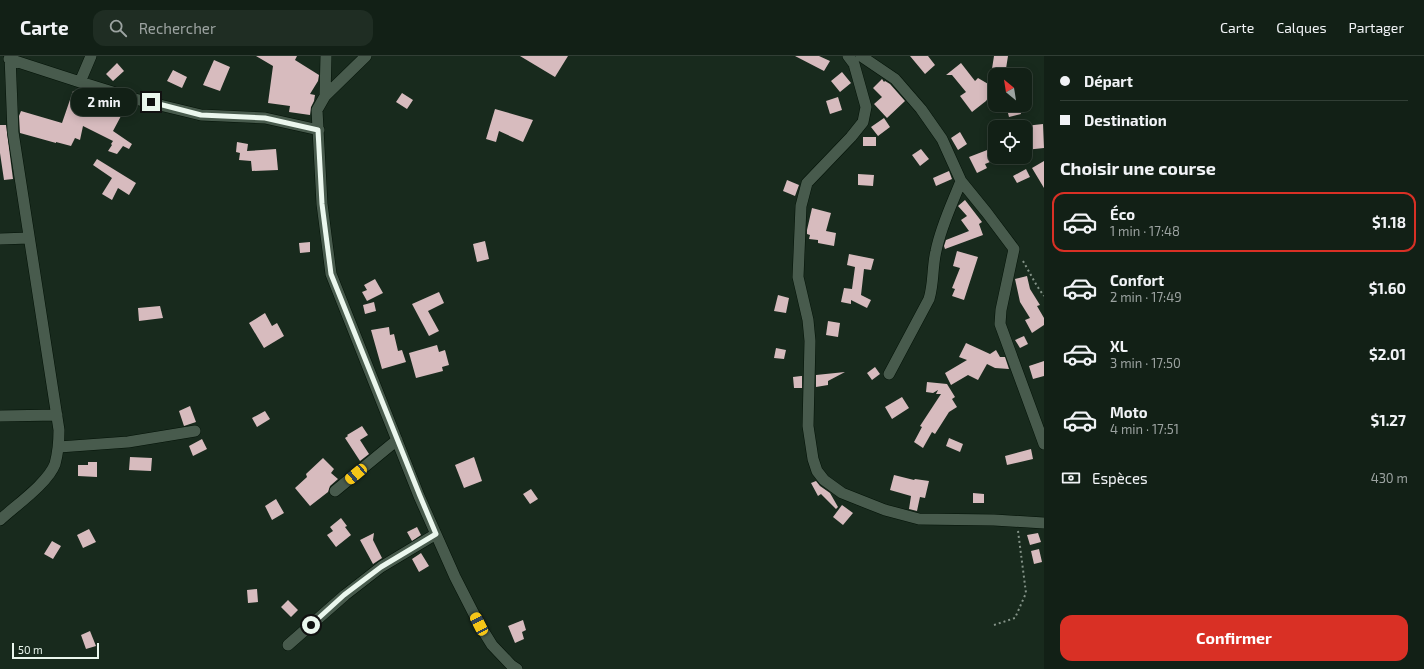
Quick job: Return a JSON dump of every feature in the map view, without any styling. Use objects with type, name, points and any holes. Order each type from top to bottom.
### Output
[{"type":"street","points":[[80,82],[91,56]]},
{"type":"street","points":[[324,96],[326,56]]},
{"type":"street","points":[[366,56],[324,96],[317,110],[322,204],[331,274],[436,534],[455,577],[479,624],[492,645],[511,665],[517,669]]},
{"type":"street","points":[[848,56],[854,64],[866,107],[863,122],[808,183],[802,206],[798,277],[808,320],[810,342],[808,426],[813,459],[818,471],[824,480],[842,493],[885,510],[919,519],[994,520],[1044,523]]},
{"type":"street","points":[[861,56],[895,79],[921,109],[942,139],[961,181],[1014,249],[1000,324],[1044,444]]},
{"type":"street","points":[[0,520],[42,483],[54,466],[59,447],[57,415],[13,132],[10,57],[80,82],[135,99],[201,115],[265,118],[318,130]]},
{"type":"street","points":[[889,374],[929,299],[933,288],[936,250],[944,223],[961,181]]},
{"type":"street","points":[[0,239],[29,238]]},
{"type":"street","points":[[0,416],[57,415]]},
{"type":"street","points":[[59,447],[128,442],[195,431]]},
{"type":"street","points":[[335,491],[398,440]]},
{"type":"street","points":[[288,645],[344,595],[381,567],[436,534]]},
{"type":"path","points":[[1014,249],[1044,296]]},
{"type":"path","points":[[994,624],[1015,618],[1026,593],[1022,549],[1016,522]]},
{"type":"building","points":[[256,56],[297,56],[295,60],[319,75],[318,81],[310,94],[315,95],[310,115],[289,112],[290,106],[268,103],[273,66]]},
{"type":"building","points":[[520,56],[568,56],[555,77]]},
{"type":"building","points":[[795,56],[819,56],[830,61],[824,71]]},
{"type":"building","points":[[910,56],[928,56],[935,65],[925,74]]},
{"type":"building","points":[[994,56],[1008,56],[1006,68],[992,68]]},
{"type":"building","points":[[214,60],[230,67],[220,91],[203,85]]},
{"type":"building","points":[[117,63],[124,71],[113,81],[106,74]]},
{"type":"building","points":[[961,63],[975,81],[978,78],[988,84],[988,98],[972,112],[960,96],[966,92],[952,75],[946,75]]},
{"type":"building","points":[[173,70],[187,77],[182,88],[167,81]]},
{"type":"building","points":[[842,72],[851,83],[840,92],[831,81]]},
{"type":"building","points":[[882,79],[884,82],[885,81],[890,84],[905,101],[887,118],[874,104],[882,97],[873,88]]},
{"type":"building","points":[[73,91],[91,98],[93,94],[101,98],[98,104],[121,116],[113,131],[132,144],[129,149],[123,146],[117,154],[108,151],[113,141],[83,126],[80,140],[75,138],[71,146],[20,133],[19,116],[21,111],[62,123]]},
{"type":"building","points":[[402,93],[413,100],[407,109],[396,102]]},
{"type":"building","points":[[838,97],[842,110],[830,114],[826,101]]},
{"type":"building","points":[[119,102],[131,105],[125,117],[114,112]]},
{"type":"building","points":[[495,109],[533,120],[523,142],[499,131],[496,142],[486,139]]},
{"type":"building","points":[[1008,112],[1021,112],[1021,114],[1009,117]]},
{"type":"building","points":[[884,118],[890,127],[878,136],[871,127]]},
{"type":"building","points":[[1043,124],[1044,148],[1032,149],[1032,125]]},
{"type":"building","points":[[0,125],[6,125],[13,179],[4,180],[0,153]]},
{"type":"building","points":[[960,132],[967,144],[958,150],[951,138]]},
{"type":"building","points":[[863,137],[876,137],[876,146],[863,146]]},
{"type":"building","points":[[237,142],[248,144],[247,151],[276,149],[278,170],[252,171],[251,161],[239,160],[240,153],[236,152]]},
{"type":"building","points":[[921,149],[929,159],[920,166],[912,155]]},
{"type":"building","points":[[988,150],[988,163],[985,164],[987,168],[977,173],[969,157]]},
{"type":"building","points":[[97,159],[136,183],[129,195],[118,188],[112,200],[102,194],[112,178],[93,165]]},
{"type":"building","points":[[1044,161],[1044,188],[1032,168]]},
{"type":"building","points":[[1026,169],[1030,177],[1017,183],[1013,176]]},
{"type":"building","points":[[949,171],[952,179],[936,186],[933,178]]},
{"type":"building","points":[[858,174],[874,175],[873,186],[858,185]]},
{"type":"building","points":[[787,180],[799,185],[795,196],[783,191]]},
{"type":"building","points":[[965,200],[982,222],[979,224],[983,235],[945,249],[944,246],[946,240],[969,231],[961,220],[967,216],[958,206]]},
{"type":"building","points":[[812,208],[831,213],[826,231],[836,233],[834,246],[818,243],[818,240],[809,239],[810,235],[807,234],[807,230]]},
{"type":"building","points":[[485,241],[489,259],[477,262],[473,244]]},
{"type":"building","points":[[310,242],[310,252],[300,253],[299,243]]},
{"type":"building","points":[[957,251],[978,257],[964,300],[952,296],[955,289],[952,288],[960,268],[953,266]]},
{"type":"building","points":[[849,254],[874,259],[871,270],[864,269],[861,295],[871,300],[867,308],[851,300],[851,304],[841,302],[844,288],[852,289],[855,267],[847,265]]},
{"type":"building","points":[[1027,276],[1030,289],[1040,305],[1037,306],[1044,318],[1044,325],[1032,333],[1025,320],[1030,318],[1020,302],[1015,279]]},
{"type":"building","points":[[375,279],[383,293],[367,301],[362,292],[367,290],[364,285]]},
{"type":"building","points":[[439,292],[444,303],[428,311],[439,331],[429,336],[412,304]]},
{"type":"building","points":[[778,295],[789,298],[786,313],[774,311]]},
{"type":"building","points":[[374,302],[376,311],[365,314],[363,305]]},
{"type":"building","points":[[160,306],[163,318],[139,321],[138,308]]},
{"type":"building","points":[[265,313],[272,326],[277,323],[284,336],[264,348],[249,323]]},
{"type":"building","points":[[828,321],[840,323],[838,337],[826,335]]},
{"type":"building","points":[[389,327],[390,335],[394,334],[398,351],[402,350],[406,362],[382,369],[371,330]]},
{"type":"building","points":[[1024,336],[1028,344],[1020,348],[1015,340]]},
{"type":"building","points":[[966,343],[990,354],[996,350],[1000,357],[1005,357],[1009,369],[995,368],[987,364],[978,380],[968,375],[951,385],[945,373],[967,360],[959,357]]},
{"type":"building","points":[[437,345],[439,352],[445,350],[449,365],[442,367],[443,371],[416,378],[409,353]]},
{"type":"building","points":[[776,348],[786,350],[784,359],[774,358]]},
{"type":"building","points":[[1044,361],[1044,376],[1033,379],[1029,366]]},
{"type":"building","points":[[875,367],[880,374],[872,380],[867,373]]},
{"type":"building","points":[[845,372],[828,381],[828,385],[816,387],[816,375]]},
{"type":"building","points":[[802,376],[802,388],[794,388],[793,377]]},
{"type":"building","points":[[927,382],[947,384],[955,397],[952,399],[957,407],[949,412],[935,434],[932,432],[923,448],[914,442],[922,427],[920,426],[941,394],[936,394],[938,390],[933,393],[926,392]]},
{"type":"building","points":[[902,397],[909,408],[892,419],[885,407]]},
{"type":"building","points":[[190,406],[196,422],[184,426],[179,411]]},
{"type":"building","points":[[265,411],[270,419],[257,427],[252,418]]},
{"type":"building","points":[[362,426],[368,435],[360,440],[369,454],[360,461],[345,438],[348,436],[347,435]]},
{"type":"building","points":[[949,438],[963,444],[960,452],[946,446]]},
{"type":"building","points":[[202,439],[207,449],[193,456],[189,446]]},
{"type":"building","points":[[1031,449],[1033,459],[1007,465],[1005,456]]},
{"type":"building","points":[[130,457],[152,458],[151,471],[129,470]]},
{"type":"building","points":[[474,457],[482,481],[464,488],[455,465]]},
{"type":"building","points":[[323,458],[334,469],[331,473],[338,479],[330,486],[328,492],[310,506],[295,488],[307,477],[306,474]]},
{"type":"building","points":[[88,462],[97,462],[97,477],[78,476],[78,465],[88,465]]},
{"type":"building","points":[[894,475],[914,480],[929,481],[925,498],[920,497],[917,511],[909,509],[911,496],[890,490]]},
{"type":"building","points":[[816,481],[830,493],[838,507],[836,509],[821,494],[818,496],[811,483]]},
{"type":"building","points":[[531,489],[538,499],[530,504],[523,494]]},
{"type":"building","points":[[973,493],[984,494],[984,503],[973,503]]},
{"type":"building","points":[[276,499],[284,513],[272,520],[265,506]]},
{"type":"building","points":[[842,505],[853,513],[843,525],[833,517]]},
{"type":"building","points":[[341,518],[351,535],[336,547],[327,535],[333,531],[330,527]]},
{"type":"building","points":[[417,527],[421,535],[412,541],[407,532]]},
{"type":"building","points":[[89,529],[96,542],[83,548],[77,535]]},
{"type":"building","points":[[374,533],[373,540],[382,558],[373,564],[360,540]]},
{"type":"building","points":[[1038,533],[1041,542],[1030,545],[1027,535]]},
{"type":"building","points":[[52,541],[61,546],[53,559],[44,554]]},
{"type":"building","points":[[1039,549],[1042,562],[1034,564],[1031,551]]},
{"type":"building","points":[[421,553],[429,566],[419,572],[412,559]]},
{"type":"building","points":[[257,589],[258,602],[248,603],[247,590]]},
{"type":"building","points":[[288,600],[298,610],[291,617],[281,607]]},
{"type":"building","points":[[523,620],[526,630],[522,632],[524,639],[515,643],[508,626]]},
{"type":"building","points":[[90,631],[96,646],[86,649],[81,635]]},
{"type":"route","points":[[151,102],[201,115],[265,118],[318,130],[322,204],[331,274],[436,534],[381,567],[344,595],[311,625]]}]
